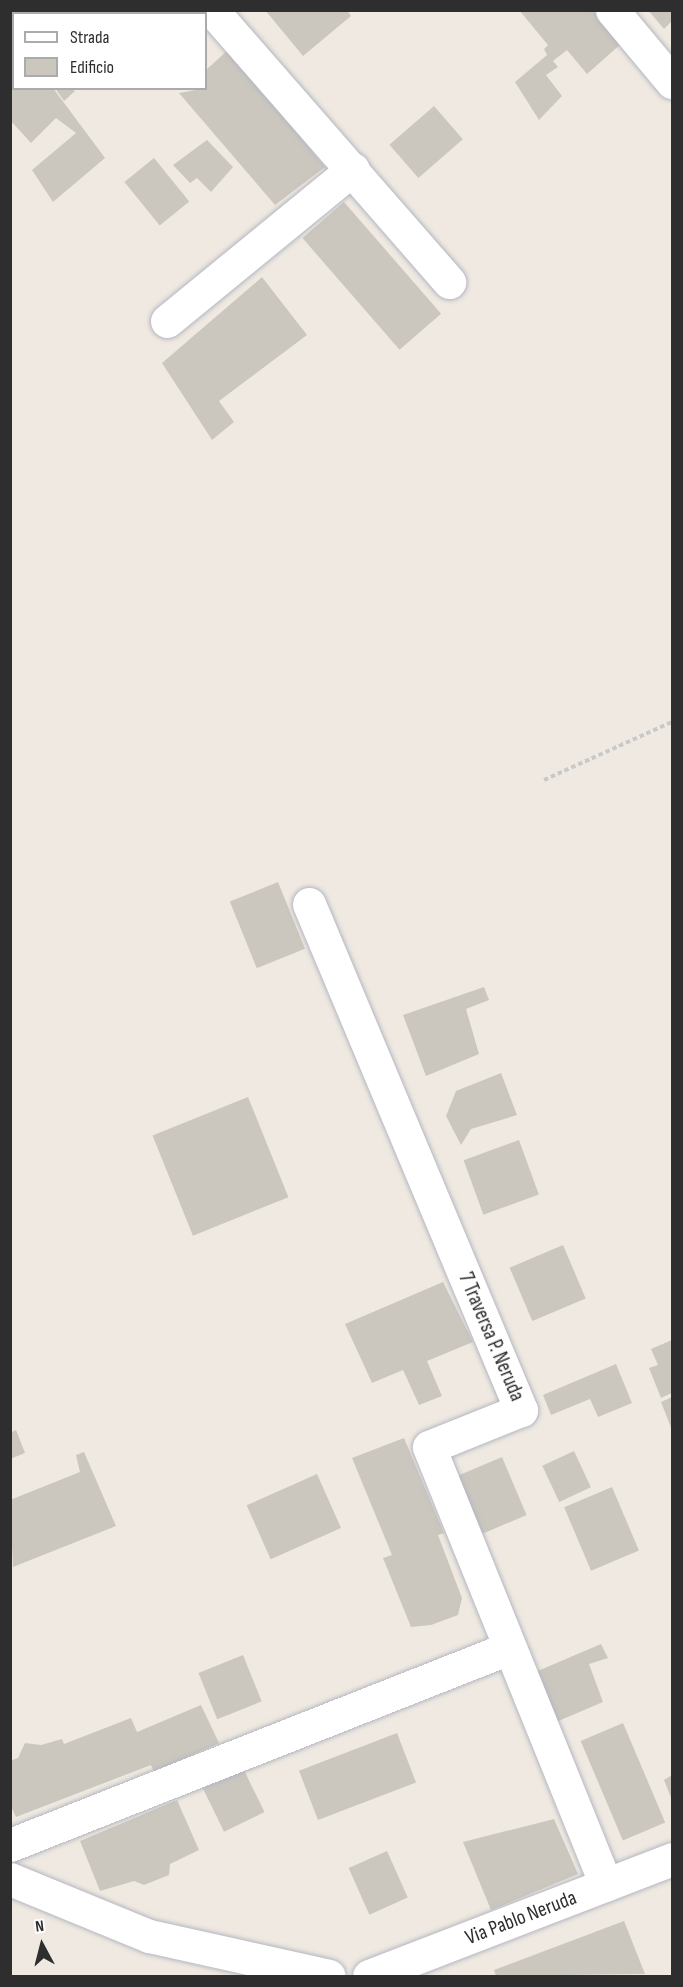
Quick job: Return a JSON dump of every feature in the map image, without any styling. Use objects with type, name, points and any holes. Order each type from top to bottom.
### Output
[{"type":"street","points":[[212,10],[449,282]]},
{"type":"street","points":[[612,10],[672,82]]},
{"type":"street","points":[[167,321],[353,170]]},
{"type":"street","name":"7 Traversa P. Neruda","points":[[309,904],[521,1410],[429,1447],[606,1885]]},
{"type":"street","points":[[10,1845],[509,1648]]},
{"type":"street","name":"Via Pablo Neruda","points":[[369,1977],[672,1859]]},
{"type":"street","points":[[10,1879],[149,1935],[328,1977]]},
{"type":"path","points":[[544,780],[672,722]]},
{"type":"building","points":[[265,10],[347,10],[351,16],[303,56]]},
{"type":"building","points":[[519,10],[595,10],[622,43],[587,74],[567,50],[553,61],[558,67],[546,75],[562,96],[539,120],[515,82],[547,55],[544,49],[548,45]]},
{"type":"building","points":[[648,10],[672,10],[672,21],[664,29]]},
{"type":"building","points":[[228,50],[325,167],[275,205],[179,93],[207,90],[207,69]]},
{"type":"building","points":[[12,81],[12,90],[54,90],[105,158],[53,202],[32,170],[76,133],[56,118],[31,143],[10,120]]},
{"type":"building","points":[[56,90],[75,91],[64,101]]},
{"type":"building","points":[[434,106],[463,139],[418,178],[389,145]]},
{"type":"building","points":[[207,140],[233,167],[211,192],[197,178],[190,183],[173,165]]},
{"type":"building","points":[[154,158],[189,202],[160,225],[124,182]]},
{"type":"building","points":[[344,202],[441,314],[400,350],[302,238]]},
{"type":"building","points":[[262,277],[307,335],[219,401],[234,422],[212,440],[162,363]]},
{"type":"building","points":[[278,882],[305,949],[257,968],[230,901]]},
{"type":"building","points":[[484,987],[489,1000],[466,1009],[479,1054],[426,1076],[403,1015]]},
{"type":"building","points":[[501,1073],[517,1115],[471,1129],[461,1145],[446,1116],[456,1091]]},
{"type":"building","points":[[248,1097],[288,1197],[193,1236],[153,1136]]},
{"type":"building","points":[[519,1140],[539,1195],[483,1215],[464,1160]]},
{"type":"building","points":[[563,1245],[586,1298],[532,1321],[510,1268]]},
{"type":"building","points":[[443,1282],[473,1342],[427,1361],[442,1396],[419,1405],[403,1370],[372,1383],[345,1324]]},
{"type":"building","points":[[672,1340],[672,1393],[661,1398],[649,1368],[658,1365],[651,1349]]},
{"type":"building","points":[[616,1364],[632,1403],[598,1417],[590,1399],[551,1415],[543,1395]]},
{"type":"building","points":[[672,1397],[672,1430],[661,1402]]},
{"type":"building","points":[[16,1430],[25,1453],[10,1459],[10,1433]]},
{"type":"building","points":[[404,1438],[444,1533],[438,1535],[462,1598],[458,1615],[431,1625],[411,1627],[383,1558],[392,1555],[352,1458]]},
{"type":"building","points":[[574,1451],[591,1487],[559,1502],[542,1466]]},
{"type":"building","points":[[84,1452],[116,1526],[13,1567],[10,1500],[80,1472],[76,1455]]},
{"type":"building","points":[[502,1457],[527,1515],[482,1534],[458,1476]]},
{"type":"building","points":[[317,1474],[341,1528],[271,1559],[247,1505]]},
{"type":"building","points":[[612,1487],[639,1551],[591,1571],[564,1507]]},
{"type":"building","points":[[601,1644],[608,1658],[589,1664],[603,1702],[556,1722],[533,1673]]},
{"type":"building","points":[[243,1655],[262,1701],[217,1719],[198,1673]]},
{"type":"building","points":[[201,1705],[219,1743],[154,1772],[151,1765],[16,1817],[10,1804],[10,1761],[18,1758],[25,1743],[41,1745],[62,1739],[64,1744],[131,1718],[137,1732]]},
{"type":"building","points":[[623,1723],[665,1822],[623,1840],[581,1741]]},
{"type":"building","points":[[397,1733],[416,1782],[318,1820],[299,1771]]},
{"type":"building","points":[[243,1768],[264,1812],[224,1832],[203,1788]]},
{"type":"building","points":[[672,1775],[672,1800],[664,1780]]},
{"type":"building","points":[[177,1800],[199,1850],[170,1864],[169,1875],[144,1885],[134,1881],[100,1891],[80,1841]]},
{"type":"building","points":[[554,1819],[578,1874],[491,1910],[463,1842]]},
{"type":"building","points":[[387,1851],[408,1898],[369,1915],[349,1868]]},
{"type":"building","points":[[624,1921],[645,1974],[496,1976],[494,1970]]}]
